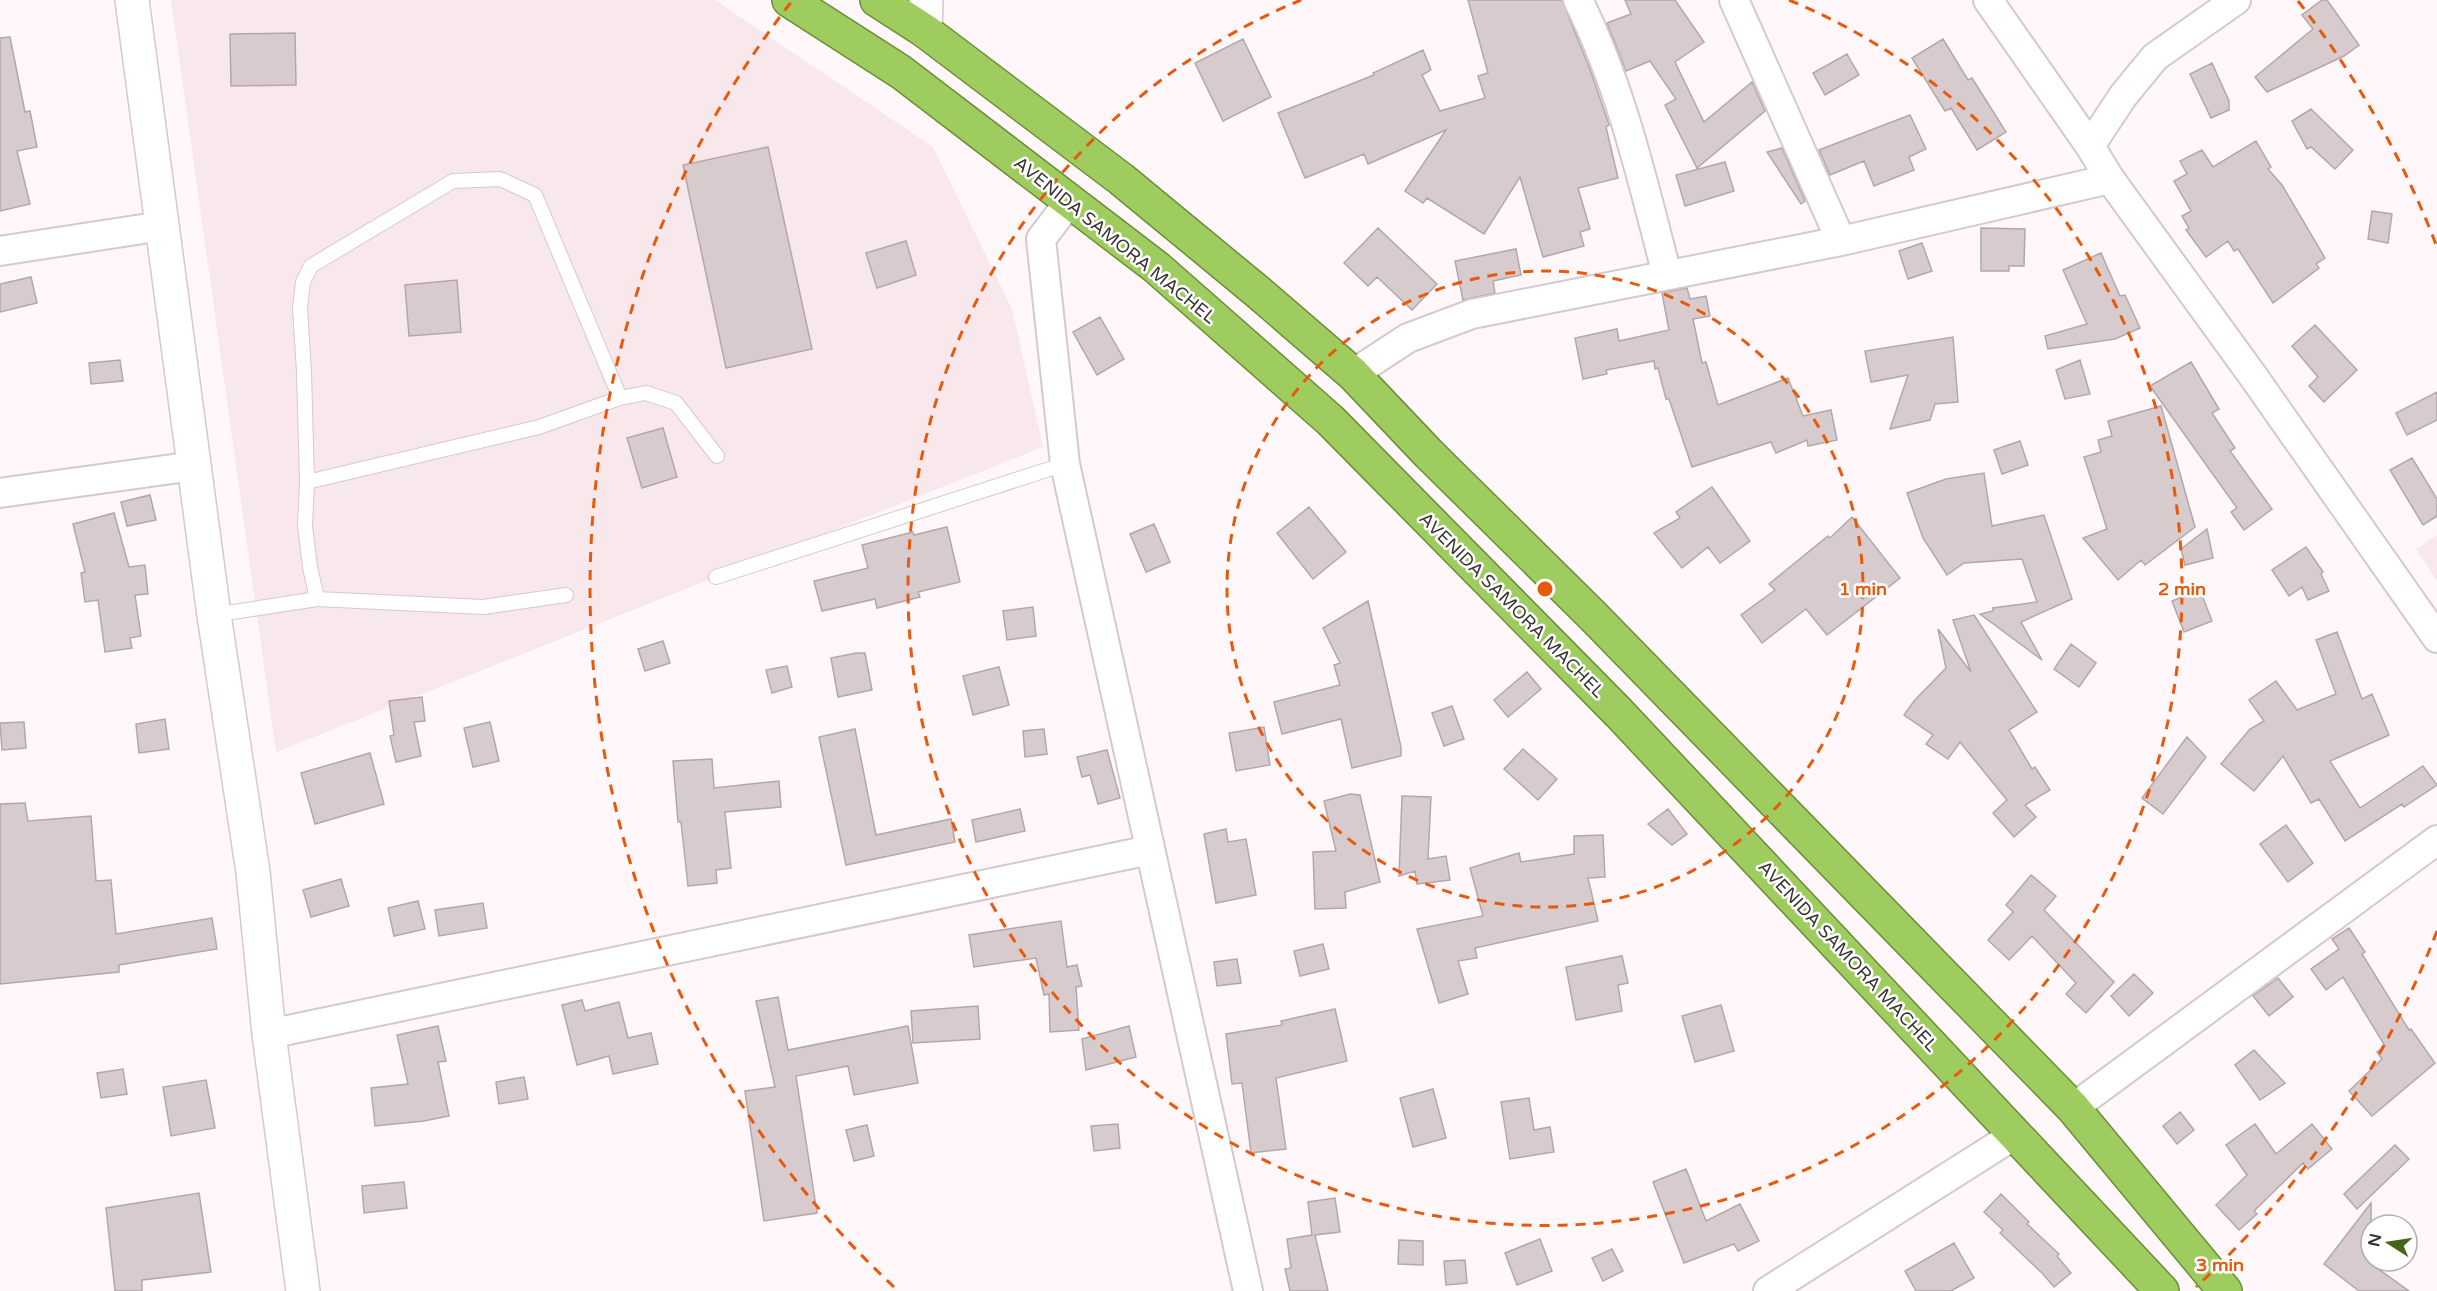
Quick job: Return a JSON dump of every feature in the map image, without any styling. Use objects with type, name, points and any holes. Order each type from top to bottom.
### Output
[{"type":"highway","name":"AVENIDA SAMORA MACHEL","points":[[789,0],[901,72],[1156,267],[1330,420],[1619,713],[2162,1291]]},
{"type":"highway","points":[[877,0],[925,16],[1258,291],[1353,374],[1428,453],[1593,616],[2073,1108],[2225,1291]]},
{"type":"street","points":[[132,0],[214,615],[253,872],[269,1034],[303,1291]]},
{"type":"street","points":[[1578,0],[1597,38],[1635,151],[1667,275]]},
{"type":"street","points":[[1734,0],[1841,241]]},
{"type":"street","points":[[1988,0],[2110,179],[2253,376],[2437,638]]},
{"type":"street","points":[[2090,147],[2123,96],[2155,57],[2236,0]]},
{"type":"street","points":[[1353,374],[1408,338],[1472,314],[1841,241],[2110,179]]},
{"type":"street","points":[[1070,201],[1041,239],[1065,464],[1248,1291]]},
{"type":"street","points":[[0,251],[162,226]]},
{"type":"street","points":[[0,493],[194,466]]},
{"type":"street","points":[[2073,1108],[2437,840]]},
{"type":"street","points":[[269,1034],[1150,850]]},
{"type":"street","points":[[1768,1291],[2016,1134]]},
{"type":"lane","points":[[317,599],[305,526],[307,482],[300,308],[303,282],[311,266],[453,181],[500,179],[535,195],[620,398]]},
{"type":"lane","points":[[307,482],[539,427],[620,398],[646,393],[676,403],[717,456]]},
{"type":"lane","points":[[716,577],[1065,464]]},
{"type":"lane","points":[[214,615],[317,599],[483,607],[566,595]]},
{"type":"shaded area","points":[[171,0],[715,0],[933,147],[1012,309],[1043,447],[276,752]]},
{"type":"shaded area","points":[[2437,535],[2437,581],[2416,549]]},
{"type":"building","points":[[1468,0],[1562,0],[1591,72],[1609,125],[1606,127],[1618,178],[1578,188],[1590,229],[1580,232],[1584,246],[1543,257],[1520,177],[1484,234],[1427,198],[1423,203],[1405,191],[1446,130],[1368,164],[1364,154],[1305,178],[1278,113],[1374,75],[1373,73],[1423,50],[1431,70],[1422,75],[1440,111],[1485,98],[1478,76],[1488,73]]},
{"type":"building","points":[[1625,0],[1675,0],[1704,42],[1675,62],[1704,122],[1752,82],[1765,111],[1697,168],[1665,105],[1676,99],[1650,61],[1626,71],[1607,23],[1631,14]]},
{"type":"building","points":[[2322,0],[2327,0],[2359,45],[2344,56],[2267,92],[2255,77],[2313,29],[2302,15]]},
{"type":"building","points":[[295,33],[296,85],[231,86],[230,34]]},
{"type":"building","points":[[10,37],[25,112],[30,111],[37,147],[17,151],[30,204],[0,211],[0,38]]},
{"type":"building","points":[[1243,39],[1271,97],[1223,121],[1195,63]]},
{"type":"building","points":[[1943,39],[1968,80],[1972,78],[2006,132],[1977,150],[1951,108],[1945,111],[1912,58]]},
{"type":"building","points":[[1847,54],[1859,75],[1825,95],[1813,73]]},
{"type":"building","points":[[2212,63],[2229,101],[2229,110],[2211,118],[2190,74]]},
{"type":"building","points":[[2311,109],[2353,150],[2335,169],[2311,147],[2307,149],[2292,121]]},
{"type":"building","points":[[1910,115],[1926,149],[1909,157],[1914,170],[1874,186],[1864,161],[1830,175],[1819,150]]},
{"type":"building","points":[[2256,141],[2271,167],[2268,169],[2282,185],[2325,258],[2316,264],[2319,268],[2273,303],[2238,249],[2234,251],[2228,241],[2206,257],[2186,230],[2189,228],[2182,216],[2191,211],[2174,181],[2187,174],[2180,161],[2202,150],[2213,167]]},
{"type":"building","points":[[768,147],[812,349],[726,368],[683,165]]},
{"type":"building","points":[[1782,148],[1805,201],[1801,204],[1767,152]]},
{"type":"building","points":[[1725,162],[1734,191],[1685,206],[1676,175]]},
{"type":"building","points":[[2372,211],[2392,214],[2388,243],[2368,239]]},
{"type":"building","points":[[1378,228],[1437,284],[1412,310],[1377,277],[1368,286],[1344,263]]},
{"type":"building","points":[[1981,228],[2025,229],[2024,266],[2009,266],[2009,271],[1981,271]]},
{"type":"building","points":[[906,241],[916,275],[877,288],[866,253]]},
{"type":"building","points":[[1922,243],[1932,271],[1908,279],[1899,251]]},
{"type":"building","points":[[1516,249],[1521,275],[1493,281],[1495,293],[1463,300],[1455,261]]},
{"type":"building","points":[[2101,253],[2120,296],[2125,295],[2140,328],[2115,339],[2048,349],[2045,336],[2087,324],[2063,270]]},
{"type":"building","points":[[31,277],[37,303],[0,312],[0,284]]},
{"type":"building","points":[[457,280],[461,332],[409,336],[405,285]]},
{"type":"building","points":[[1687,288],[1690,299],[1706,296],[1710,316],[1693,319],[1702,363],[1706,362],[1718,405],[1788,378],[1803,416],[1831,410],[1837,440],[1808,446],[1807,440],[1776,453],[1771,442],[1692,467],[1654,361],[1606,370],[1607,374],[1583,379],[1575,338],[1617,329],[1619,341],[1669,330],[1662,293]]},
{"type":"building","points":[[1100,317],[1124,359],[1097,375],[1073,332]]},
{"type":"building","points":[[2315,325],[2357,370],[2324,402],[2309,386],[2318,377],[2292,346]]},
{"type":"building","points":[[1953,337],[1958,402],[1935,404],[1930,420],[1890,429],[1908,375],[1871,382],[1865,351]]},
{"type":"building","points":[[120,360],[123,381],[91,384],[89,363]]},
{"type":"building","points":[[2080,360],[2090,394],[2065,399],[2056,370]]},
{"type":"building","points":[[2191,362],[2219,409],[2212,413],[2235,448],[2230,451],[2272,509],[2244,530],[2231,512],[2237,508],[2150,386]]},
{"type":"building","points":[[2437,392],[2437,420],[2407,435],[2396,413]]},
{"type":"building","points":[[2161,406],[2195,527],[2145,565],[2141,560],[2118,580],[2083,538],[2107,529],[2084,457],[2101,452],[2098,440],[2112,436],[2108,421]]},
{"type":"building","points":[[663,428],[677,477],[642,488],[627,438]]},
{"type":"building","points":[[2020,441],[2028,465],[2002,474],[1994,450]]},
{"type":"building","points":[[2412,458],[2437,499],[2437,516],[2423,525],[2390,470]]},
{"type":"building","points":[[1984,473],[1992,526],[2044,515],[2072,599],[2021,622],[2042,660],[1980,614],[1993,611],[1993,608],[2037,602],[2022,559],[1964,563],[1947,575],[1923,538],[1907,493],[1946,479]]},
{"type":"building","points":[[1712,487],[1750,541],[1720,563],[1708,547],[1682,568],[1654,533],[1680,518],[1676,512]]},
{"type":"building","points":[[150,495],[156,520],[127,526],[121,502]]},
{"type":"building","points":[[1309,507],[1346,552],[1313,579],[1277,533]]},
{"type":"building","points":[[114,513],[129,567],[145,565],[148,594],[135,595],[141,636],[130,638],[132,648],[105,652],[98,600],[85,602],[81,573],[85,572],[73,524]]},
{"type":"building","points":[[1852,517],[1900,578],[1827,635],[1806,609],[1762,643],[1741,615],[1775,590],[1769,584],[1828,536],[1830,538]]},
{"type":"building","points":[[1154,524],[1170,562],[1146,572],[1130,534]]},
{"type":"building","points":[[947,527],[960,582],[918,592],[920,597],[877,608],[875,599],[822,611],[814,581],[868,568],[862,545],[913,532],[914,535]]},
{"type":"building","points":[[2207,529],[2213,558],[2185,565],[2181,549]]},
{"type":"building","points":[[2306,547],[2323,572],[2321,574],[2329,591],[2308,600],[2302,587],[2289,596],[2272,570]]},
{"type":"building","points":[[2200,590],[2212,621],[2184,632],[2172,601]]},
{"type":"building","points":[[1368,601],[1401,747],[1401,756],[1352,768],[1341,719],[1282,734],[1274,702],[1340,685],[1334,665],[1340,663],[1323,628]]},
{"type":"building","points":[[1033,607],[1036,636],[1007,640],[1003,611]]},
{"type":"building","points":[[1974,615],[2037,712],[2009,730],[2032,769],[2035,767],[2050,790],[2025,805],[2036,817],[2014,837],[1993,813],[2007,800],[1960,742],[1948,759],[1926,744],[1933,735],[1904,715],[1914,701],[1946,668],[1938,629],[1971,672],[1953,620]]},
{"type":"building","points":[[2337,632],[2362,699],[2372,694],[2389,735],[2330,761],[2360,808],[2423,766],[2437,785],[2404,807],[2402,804],[2345,841],[2319,799],[2311,803],[2283,756],[2254,791],[2221,764],[2250,729],[2264,721],[2249,700],[2276,681],[2297,710],[2336,694],[2316,640]]},
{"type":"building","points":[[663,641],[670,663],[645,671],[638,649]]},
{"type":"building","points":[[2071,644],[2096,663],[2079,687],[2054,669]]},
{"type":"building","points":[[865,653],[872,690],[838,697],[831,658]]},
{"type":"building","points":[[787,666],[792,687],[772,693],[766,670]]},
{"type":"building","points":[[999,667],[1009,705],[973,715],[963,676]]},
{"type":"building","points":[[1527,672],[1541,689],[1508,717],[1494,700]]},
{"type":"building","points":[[422,697],[425,721],[414,722],[421,756],[396,762],[390,736],[394,735],[389,701]]},
{"type":"building","points":[[1452,706],[1464,739],[1444,746],[1432,713]]},
{"type":"building","points":[[165,719],[169,749],[139,753],[136,724]]},
{"type":"building","points":[[24,722],[26,748],[2,750],[0,723]]},
{"type":"building","points":[[490,722],[499,761],[473,767],[464,728]]},
{"type":"building","points":[[1264,727],[1270,765],[1236,771],[1229,733]]},
{"type":"building","points":[[855,729],[876,835],[951,819],[955,842],[846,865],[819,737]]},
{"type":"building","points":[[1044,729],[1047,754],[1025,757],[1023,731]]},
{"type":"building","points":[[2187,737],[2206,757],[2163,814],[2142,798]]},
{"type":"building","points":[[1523,749],[1557,779],[1538,800],[1504,769]]},
{"type":"building","points":[[1107,750],[1120,798],[1098,804],[1090,775],[1082,777],[1077,757]]},
{"type":"building","points":[[370,753],[384,804],[315,824],[301,773]]},
{"type":"building","points":[[712,759],[714,788],[779,781],[781,807],[725,812],[731,868],[716,870],[717,883],[688,886],[681,822],[678,822],[673,761]]},
{"type":"building","points":[[1350,794],[1360,795],[1380,882],[1345,892],[1346,908],[1315,909],[1313,852],[1336,851],[1324,801]]},
{"type":"building","points":[[1402,796],[1431,797],[1428,859],[1446,856],[1450,880],[1417,884],[1415,871],[1399,876]]},
{"type":"building","points":[[25,803],[28,821],[91,816],[96,881],[111,880],[116,934],[212,918],[217,949],[119,965],[119,972],[0,984],[0,804]]},
{"type":"building","points":[[1020,809],[1025,831],[976,842],[972,820]]},
{"type":"building","points":[[1668,809],[1687,834],[1672,845],[1648,824]]},
{"type":"building","points":[[2286,825],[2313,863],[2288,882],[2260,844]]},
{"type":"building","points":[[1226,829],[1228,842],[1246,839],[1256,895],[1216,903],[1204,834]]},
{"type":"building","points":[[1603,835],[1605,877],[1588,878],[1598,921],[1475,948],[1477,958],[1458,961],[1468,994],[1439,1003],[1417,929],[1483,916],[1470,868],[1519,853],[1521,862],[1574,854],[1574,836]]},
{"type":"building","points":[[2031,875],[2056,896],[2044,910],[2114,982],[2086,1013],[2066,994],[2076,983],[2032,936],[2009,960],[1988,940],[2013,912],[2006,905]]},
{"type":"building","points":[[341,879],[349,906],[311,917],[303,890]]},
{"type":"building","points":[[418,901],[425,929],[394,936],[388,908]]},
{"type":"building","points":[[483,903],[487,928],[439,936],[435,910]]},
{"type":"building","points":[[1061,921],[1067,967],[1077,965],[1082,986],[1076,987],[1079,1030],[1050,1032],[1049,994],[1044,995],[1036,958],[974,967],[969,935]]},
{"type":"building","points":[[2349,928],[2365,952],[2362,954],[2409,1030],[2411,1029],[2435,1063],[2372,1116],[2349,1091],[2382,1059],[2377,1052],[2385,1046],[2343,977],[2326,990],[2311,969],[2339,949],[2332,939]]},
{"type":"building","points":[[1323,944],[1329,969],[1300,976],[1294,951]]},
{"type":"building","points":[[1622,956],[1628,983],[1618,985],[1622,1011],[1576,1020],[1566,967]]},
{"type":"building","points":[[1237,959],[1241,983],[1217,986],[1214,962]]},
{"type":"building","points":[[2134,974],[2153,993],[2129,1016],[2111,996]]},
{"type":"building","points":[[2278,978],[2293,997],[2269,1016],[2253,996]]},
{"type":"building","points":[[778,997],[788,1050],[908,1026],[918,1083],[854,1095],[848,1066],[796,1076],[817,1213],[764,1221],[745,1091],[775,1087],[756,1001]]},
{"type":"building","points":[[582,1000],[585,1011],[619,1002],[628,1038],[651,1033],[658,1064],[613,1074],[609,1056],[577,1065],[562,1005]]},
{"type":"building","points":[[1721,1005],[1734,1051],[1695,1062],[1682,1016]]},
{"type":"building","points":[[978,1006],[980,1039],[913,1043],[911,1011]]},
{"type":"building","points":[[1335,1009],[1347,1061],[1276,1078],[1286,1149],[1251,1153],[1242,1083],[1232,1084],[1226,1034],[1282,1025],[1281,1021]]},
{"type":"building","points":[[438,1026],[446,1061],[438,1062],[449,1116],[375,1126],[371,1088],[408,1084],[397,1035]]},
{"type":"building","points":[[1129,1026],[1136,1057],[1086,1070],[1082,1039]]},
{"type":"building","points":[[2254,1050],[2285,1083],[2260,1100],[2235,1065]]},
{"type":"building","points":[[123,1069],[127,1094],[101,1098],[97,1073]]},
{"type":"building","points":[[524,1077],[528,1099],[499,1104],[496,1082]]},
{"type":"building","points":[[206,1080],[215,1128],[171,1136],[163,1087]]},
{"type":"building","points":[[1433,1089],[1446,1138],[1413,1147],[1400,1098]]},
{"type":"building","points":[[1529,1098],[1534,1130],[1550,1127],[1554,1152],[1510,1159],[1501,1102]]},
{"type":"building","points":[[2180,1112],[2194,1130],[2177,1144],[2163,1126]]},
{"type":"building","points":[[1118,1124],[1120,1148],[1094,1151],[1091,1126]]},
{"type":"building","points":[[2255,1124],[2276,1154],[2312,1124],[2332,1149],[2308,1169],[2303,1163],[2254,1211],[2257,1214],[2239,1230],[2216,1205],[2247,1175],[2226,1145]]},
{"type":"building","points":[[867,1125],[874,1156],[854,1161],[846,1130]]},
{"type":"building","points":[[2395,1145],[2409,1159],[2357,1209],[2344,1194]]},
{"type":"building","points":[[1686,1169],[1706,1221],[1740,1204],[1759,1241],[1738,1251],[1734,1244],[1684,1263],[1653,1182]]},
{"type":"building","points":[[404,1182],[407,1208],[364,1213],[362,1186]]},
{"type":"building","points":[[199,1193],[211,1272],[142,1280],[142,1291],[115,1291],[106,1208]]},
{"type":"building","points":[[2001,1194],[2029,1222],[2027,1224],[2059,1254],[2057,1256],[2071,1273],[2054,1287],[2000,1233],[2003,1230],[1984,1212]]},
{"type":"building","points":[[1335,1198],[1340,1232],[1315,1235],[1328,1291],[1290,1291],[1285,1269],[1291,1268],[1287,1239],[1312,1235],[1308,1202]]},
{"type":"building","points":[[2371,1203],[2371,1213],[2363,1213]]},
{"type":"building","points":[[2359,1219],[2359,1273],[2384,1273],[2409,1291],[2359,1291],[2324,1264]]},
{"type":"building","points":[[1540,1239],[1552,1271],[1517,1285],[1505,1253]]},
{"type":"building","points":[[1399,1240],[1423,1241],[1423,1265],[1398,1264]]},
{"type":"building","points":[[1954,1243],[1974,1278],[1951,1291],[1916,1291],[1905,1271]]},
{"type":"building","points":[[1612,1249],[1623,1271],[1603,1281],[1592,1258]]},
{"type":"building","points":[[1465,1260],[1467,1283],[1446,1285],[1444,1261]]}]
